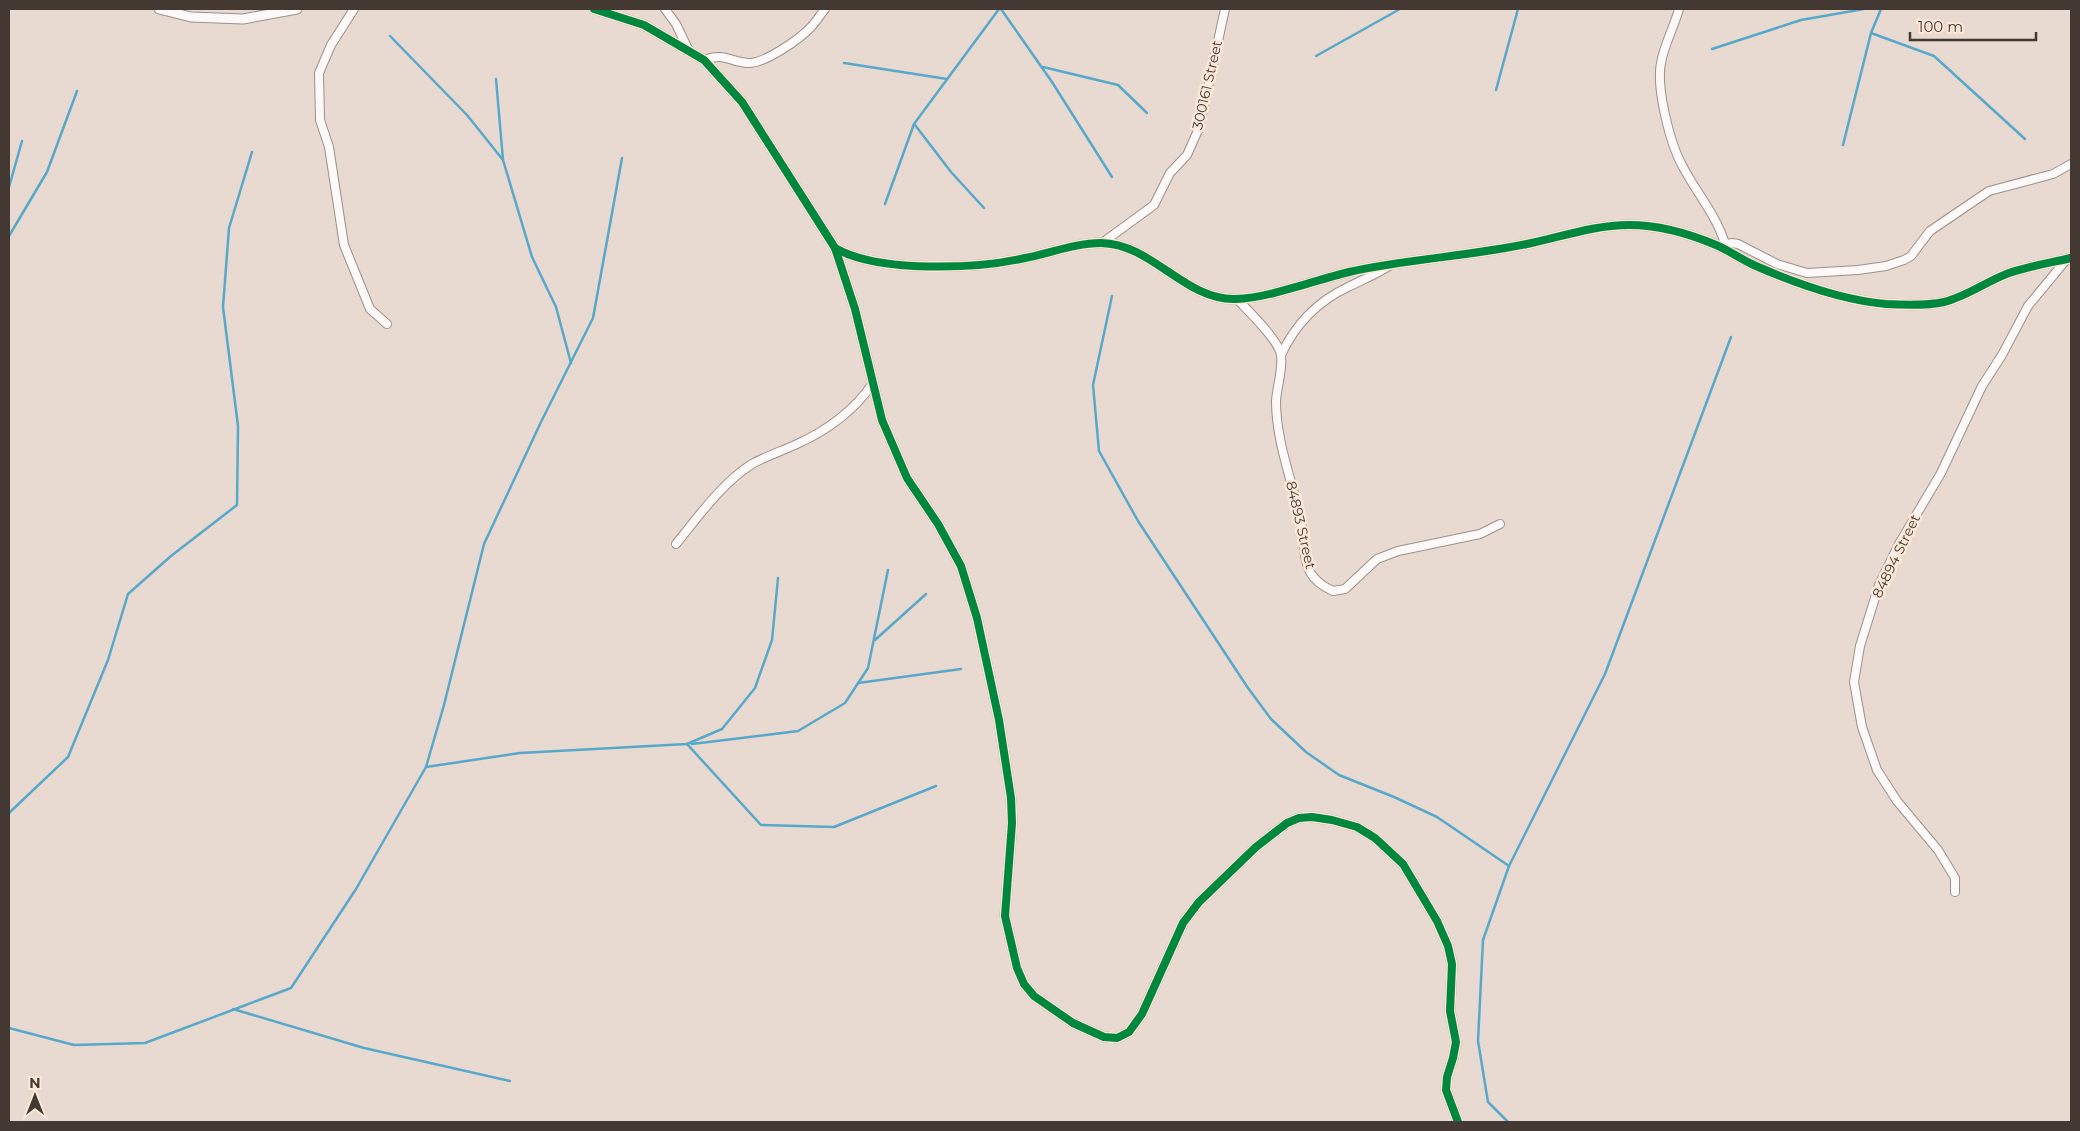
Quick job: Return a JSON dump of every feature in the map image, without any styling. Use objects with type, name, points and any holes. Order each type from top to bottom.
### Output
[{"type":"street","points":[[159,9],[191,17],[243,19],[297,9]]},
{"type":"street","points":[[354,9],[331,45],[319,73],[320,120],[329,146],[344,244],[370,309],[387,324]]},
{"type":"street","points":[[594,9],[644,25],[704,60],[742,102],[835,248],[855,309],[882,420],[906,478],[938,524],[962,566],[977,618],[999,720],[1011,798],[1012,823],[1006,916],[1017,968],[1024,984],[1034,996],[1073,1023],[1104,1037],[1117,1038],[1130,1032],[1142,1014],[1184,923],[1198,902],[1256,847],[1287,823],[1299,818],[1319,818],[1357,827],[1376,838],[1403,864],[1437,921],[1448,946],[1452,964],[1450,1011],[1456,1042],[1447,1077],[1446,1090],[1458,1122]]},
{"type":"street","points":[[665,9],[676,24],[689,51]]},
{"type":"street","points":[[704,60],[716,56],[751,63],[762,60],[803,35],[813,26],[825,9]]},
{"type":"street","name":"300161 Street","points":[[1102,243],[1154,205],[1170,172],[1187,155],[1199,128],[1225,9]]},
{"type":"street","points":[[1679,9],[1661,61],[1659,78],[1666,115],[1682,166],[1720,229],[1721,245]]},
{"type":"street","points":[[1721,245],[1738,244],[1776,264],[1807,273],[1858,270],[1886,266],[1911,256],[1930,231],[1983,194],[2053,174],[2071,164]]},
{"type":"street","points":[[835,248],[848,255],[882,263],[963,266],[991,265],[1102,243],[1129,248],[1146,256],[1206,294],[1237,299],[1355,271],[1526,244],[1585,230],[1625,225],[1646,225],[1721,245],[1751,264],[1792,282],[1830,294],[1885,304],[1945,302],[2007,274],[2047,262],[2068,259]]},
{"type":"street","name":"84894 Street","points":[[1955,892],[1955,878],[1938,850],[1897,801],[1877,770],[1862,727],[1854,682],[1860,646],[1880,585],[1899,544],[1940,473],[1982,386],[2002,356],[2028,306],[2068,259]]},
{"type":"street","name":"84893 Street","points":[[1389,266],[1365,281],[1334,295],[1316,307],[1301,322],[1288,340],[1281,355],[1276,401],[1278,425],[1282,450],[1301,518],[1304,549],[1310,572],[1321,585],[1333,592],[1345,589],[1377,559],[1398,551],[1480,534],[1500,524]]},
{"type":"street","points":[[1237,299],[1260,323],[1274,341],[1281,355]]},
{"type":"street","points":[[676,544],[738,474],[752,464],[797,444],[836,422],[863,398],[873,383]]},
{"type":"waterway","points":[[885,204],[914,124],[999,9]]},
{"type":"waterway","points":[[1001,9],[1052,82],[1112,177]]},
{"type":"waterway","points":[[1316,56],[1400,9]]},
{"type":"waterway","points":[[1496,90],[1518,9]]},
{"type":"waterway","points":[[1712,49],[1801,20],[1864,9]]},
{"type":"waterway","points":[[1843,145],[1871,33],[1881,9]]},
{"type":"waterway","points":[[1871,33],[1934,56],[2025,139]]},
{"type":"waterway","points":[[390,36],[467,115],[503,160],[532,257],[556,307],[571,363]]},
{"type":"waterway","points":[[844,63],[947,79]]},
{"type":"waterway","points":[[1043,67],[1118,85],[1147,113]]},
{"type":"waterway","points":[[496,79],[503,160]]},
{"type":"waterway","points":[[9,236],[47,172],[77,91]]},
{"type":"waterway","points":[[915,125],[951,172],[984,208]]},
{"type":"waterway","points":[[9,187],[22,141]]},
{"type":"waterway","points":[[9,813],[68,757],[108,660],[128,594],[171,556],[237,505],[238,426],[223,307],[229,228],[252,152]]},
{"type":"waterway","points":[[9,1028],[74,1045],[145,1043],[291,988],[356,889],[426,767],[444,705],[484,544],[541,422],[593,318],[622,158]]},
{"type":"waterway","points":[[1112,296],[1093,385],[1099,451],[1138,521],[1248,688],[1271,719],[1306,752],[1339,775],[1437,817],[1509,866]]},
{"type":"waterway","points":[[1508,1122],[1488,1102],[1478,1041],[1483,940],[1509,866],[1605,674],[1731,337]]},
{"type":"waterway","points":[[692,744],[798,731],[845,703],[868,668],[888,570]]},
{"type":"waterway","points":[[426,767],[520,753],[687,744],[722,729],[755,688],[772,640],[778,578]]},
{"type":"waterway","points":[[875,640],[926,594]]},
{"type":"waterway","points":[[858,683],[961,669]]},
{"type":"waterway","points":[[687,744],[761,825],[834,827],[936,786]]},
{"type":"waterway","points":[[233,1009],[364,1048],[510,1081]]},
{"type":"cycle path","points":[[594,9],[644,25],[704,60],[742,102],[835,248],[876,262],[928,266],[981,265],[1005,262],[1092,243],[1101,243],[1120,246],[1137,252],[1201,291],[1218,297],[1236,299],[1277,292],[1349,272],[1483,252],[1603,227],[1640,225],[1674,231],[1706,241],[1787,279],[1836,295],[1869,302],[1915,305],[1952,300],[2009,273],[2071,258]]},
{"type":"cycle path","points":[[835,248],[855,309],[882,420],[907,478],[938,524],[961,566],[977,618],[999,720],[1011,798],[1012,823],[1005,916],[1017,968],[1024,984],[1034,996],[1073,1023],[1104,1037],[1117,1038],[1129,1032],[1142,1014],[1183,923],[1199,902],[1256,847],[1287,823],[1299,818],[1312,817],[1332,820],[1357,827],[1375,838],[1403,864],[1437,921],[1448,946],[1452,964],[1450,1011],[1456,1042],[1447,1077],[1446,1090],[1458,1122]]}]
